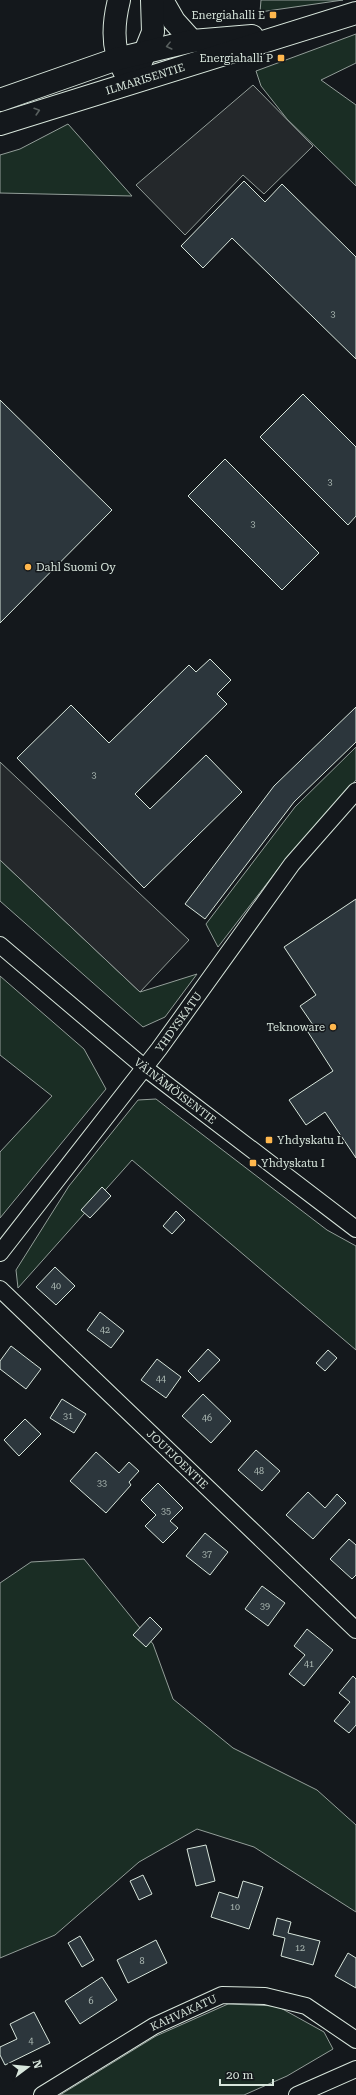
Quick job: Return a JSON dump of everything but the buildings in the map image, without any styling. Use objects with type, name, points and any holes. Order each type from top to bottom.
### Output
[{"type":"street","points":[[118,0],[114,23],[117,58],[131,82]]},
{"type":"street","points":[[131,82],[153,32],[152,0]]},
{"type":"street","points":[[162,0],[174,21],[192,40]]},
{"type":"street","name":"ILMARISENTIE","points":[[0,124],[356,13]]},
{"type":"street","name":"ILMARISENTIE","points":[[0,100],[117,58],[192,40],[291,34]]},
{"type":"street","name":"YHDYSKATU","points":[[0,1253],[145,1068],[292,864],[356,791]]},
{"type":"street","name":"VÄINÄMÖISENTIE","points":[[0,945],[145,1068],[356,1229]]},
{"type":"street","name":"JOUTJOENTIE","points":[[0,1289],[356,1630]]},
{"type":"street","name":"KAHVAKATU","points":[[42,2095],[154,2026],[222,1995],[265,1996],[306,2006],[356,2040]]},
{"type":"street","points":[[297,2095],[356,2069]]},
{"type":"green space","points":[[261,0],[343,0],[260,12]]},
{"type":"green space","points":[[356,34],[356,63],[321,80],[356,105],[356,186],[287,119],[261,86],[256,71]]},
{"type":"green space","points":[[68,124],[132,196],[0,193],[0,155],[20,149]]},
{"type":"green space","points":[[356,747],[356,780],[285,860],[218,947],[206,924],[295,807]]},
{"type":"green space","points":[[0,860],[140,992],[197,974],[165,1017],[143,1027],[0,901]]},
{"type":"green space","points":[[0,976],[84,1049],[106,1089],[0,1218],[0,1152],[52,1096],[0,1055]]},
{"type":"green space","points":[[156,1099],[327,1230],[356,1246],[356,1350],[132,1160],[18,1288],[16,1270],[69,1186],[138,1100]]},
{"type":"green space","points":[[84,1559],[153,1644],[173,1699],[233,1748],[317,1790],[356,1825],[356,1912],[254,1847],[197,1829],[139,1862],[55,1935],[0,1958],[0,1583],[31,1562]]},
{"type":"green space","points":[[228,2004],[277,2006],[324,2032],[333,2049],[287,2076],[244,2095],[60,2095],[156,2036]]},
{"type":"shaded area","points":[[253,85],[313,146],[264,194],[243,175],[185,235],[136,185]]},
{"type":"shaded area","points":[[0,762],[189,940],[140,992],[0,860]]},
{"type":"place","name":"Energiahalli E","points":[[273,15]]},
{"type":"place","name":"Energiahalli P","points":[[281,58]]},
{"type":"place","name":"Dahl Suomi Oy","points":[[28,567]]},
{"type":"place","name":"Teknoware","points":[[333,1027]]},
{"type":"place","name":"Yhdyskatu L","points":[[269,1140]]},
{"type":"place","name":"Yhdyskatu I","points":[[253,1163]]}]
